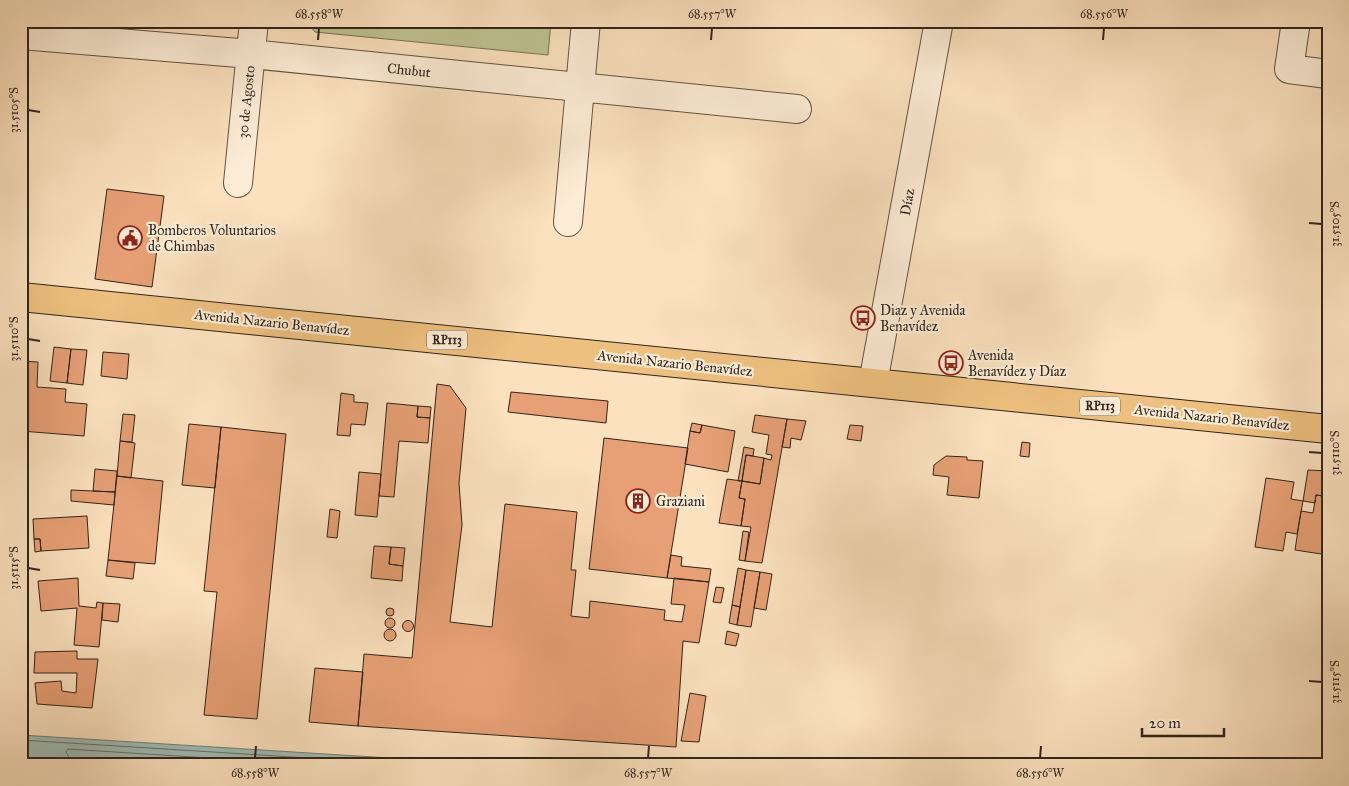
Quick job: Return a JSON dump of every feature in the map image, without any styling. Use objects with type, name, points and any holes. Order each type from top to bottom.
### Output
[{"type":"main road","name":"Avenida Nazario Benavídez","points":[[21,297],[1328,429]]},
{"type":"street","name":"30 de Agosto","points":[[238,183],[254,21]]},
{"type":"street","points":[[568,222],[586,21]]},
{"type":"street","name":"Díaz","points":[[873,383],[939,21]]},
{"type":"street","points":[[1296,21],[1289,69],[1328,74]]},
{"type":"street","name":"Chubut","points":[[21,35],[251,54],[797,109]]},
{"type":"green space","points":[[305,21],[551,21],[548,55],[315,32]]},
{"type":"water","points":[[21,735],[502,765],[101,765],[21,760]]},
{"type":"building","name":"Bomberos Voluntarios de Chimbas","points":[[107,189],[164,196],[152,287],[95,279]]},
{"type":"building","points":[[54,347],[71,349],[67,383],[50,381]]},
{"type":"building","points":[[71,349],[87,350],[83,385],[67,383]]},
{"type":"building","points":[[103,352],[129,354],[127,379],[101,376]]},
{"type":"building","points":[[21,361],[38,362],[37,387],[66,389],[65,402],[87,404],[84,436],[21,431]]},
{"type":"building","points":[[437,384],[450,386],[466,408],[459,483],[462,525],[450,622],[492,627],[505,504],[577,512],[571,570],[576,570],[571,616],[589,618],[590,601],[665,610],[664,620],[682,622],[685,605],[671,604],[674,578],[709,582],[699,643],[683,641],[676,747],[358,726],[364,654],[412,658]]},
{"type":"building","points":[[511,392],[608,401],[606,423],[508,412]]},
{"type":"building","points":[[341,393],[354,395],[354,402],[368,403],[365,425],[351,424],[350,436],[337,435]]},
{"type":"building","points":[[387,403],[418,406],[417,417],[430,418],[428,443],[399,441],[394,497],[379,496]]},
{"type":"building","points":[[418,406],[431,407],[430,418],[417,417]]},
{"type":"building","points":[[123,414],[135,415],[132,442],[120,441]]},
{"type":"building","points":[[755,415],[787,419],[762,563],[745,561],[751,527],[741,526],[745,499],[739,498],[742,481],[760,484],[764,458],[771,460],[772,455],[766,454],[769,435],[752,432]]},
{"type":"building","points":[[787,419],[806,421],[801,440],[791,438],[790,448],[782,447]]},
{"type":"building","points":[[692,423],[702,425],[700,433],[690,431]]},
{"type":"building","points":[[189,424],[221,427],[215,488],[182,485]]},
{"type":"building","points":[[702,425],[735,431],[728,472],[685,464],[690,431],[700,433]]},
{"type":"building","points":[[850,425],[863,426],[861,441],[847,439]]},
{"type":"building","points":[[221,427],[286,434],[257,719],[204,715],[217,592],[204,591]]},
{"type":"building","name":"Graziani","points":[[604,438],[688,448],[667,578],[589,569]]},
{"type":"building","points":[[120,441],[135,443],[131,478],[117,476]]},
{"type":"building","points":[[1022,442],[1030,443],[1029,457],[1020,456]]},
{"type":"building","points":[[744,447],[754,449],[753,456],[746,455],[742,481],[738,481]]},
{"type":"building","points":[[746,455],[764,458],[760,484],[742,481]]},
{"type":"building","points":[[946,456],[967,457],[967,460],[983,461],[979,498],[947,495],[949,477],[933,475],[934,465]]},
{"type":"building","points":[[95,469],[117,471],[115,492],[93,491]]},
{"type":"building","points":[[1308,470],[1327,471],[1323,496],[1316,495],[1315,503],[1303,501]]},
{"type":"building","points":[[359,472],[381,474],[377,517],[355,515]]},
{"type":"building","points":[[117,476],[163,481],[155,564],[108,560]]},
{"type":"building","points":[[1266,478],[1294,482],[1291,499],[1303,501],[1297,534],[1286,532],[1283,551],[1255,547]]},
{"type":"building","points":[[727,479],[742,481],[739,498],[745,499],[741,526],[719,523]]},
{"type":"building","points":[[1324,488],[1328,488],[1328,555],[1295,550],[1301,511],[1313,513],[1316,495],[1323,496]]},
{"type":"building","points":[[71,490],[115,492],[114,505],[71,501]]},
{"type":"building","points":[[330,509],[340,511],[337,538],[327,537]]},
{"type":"building","points":[[87,516],[89,548],[41,551],[40,539],[34,539],[33,519]]},
{"type":"building","points":[[743,531],[749,532],[745,561],[739,560]]},
{"type":"building","points":[[34,539],[40,539],[41,551],[35,552]]},
{"type":"building","points":[[374,546],[391,547],[389,564],[403,566],[402,581],[371,578]]},
{"type":"building","points":[[391,547],[405,548],[403,566],[389,564]]},
{"type":"building","points":[[671,555],[682,557],[681,566],[711,569],[709,582],[667,578]]},
{"type":"building","points":[[108,560],[135,563],[133,579],[106,576]]},
{"type":"building","points":[[738,568],[746,570],[740,607],[732,605]]},
{"type":"building","points":[[746,570],[760,572],[751,627],[737,625]]},
{"type":"building","points":[[760,572],[772,574],[766,610],[754,608]]},
{"type":"building","points":[[78,578],[79,606],[96,608],[97,602],[103,603],[99,647],[74,645],[77,608],[41,611],[38,581]]},
{"type":"building","points":[[716,587],[724,588],[721,603],[713,602]]},
{"type":"building","points":[[103,603],[120,604],[118,622],[102,620]]},
{"type":"building","points":[[732,605],[740,607],[737,625],[729,623]]},
{"type":"building","points":[[390,608],[394,612],[390,616],[386,612]]},
{"type":"building","points":[[388,618],[392,618],[395,623],[394,627],[388,628],[385,625],[385,621]]},
{"type":"building","points":[[406,621],[410,621],[413,626],[412,630],[406,631],[403,628],[403,624]]},
{"type":"building","points":[[388,629],[392,629],[396,635],[392,641],[388,641],[384,637],[384,633]]},
{"type":"building","points":[[727,631],[739,634],[736,646],[725,644]]},
{"type":"building","points":[[77,651],[77,659],[98,659],[92,708],[37,704],[35,683],[61,681],[62,691],[76,693],[77,673],[34,673],[35,652]]},
{"type":"building","points":[[315,668],[363,672],[358,726],[309,722]]},
{"type":"building","points":[[690,693],[706,696],[699,742],[681,741]]},
{"type":"place","name":"Bomberos Voluntarios de Chimbas","points":[[130,238]]},
{"type":"place","name":"Diaz y Avenida Benavídez","points":[[863,318]]},
{"type":"place","name":"Avenida Benavídez y Díaz","points":[[951,363]]},
{"type":"place","name":"Graziani","points":[[638,501]]}]
